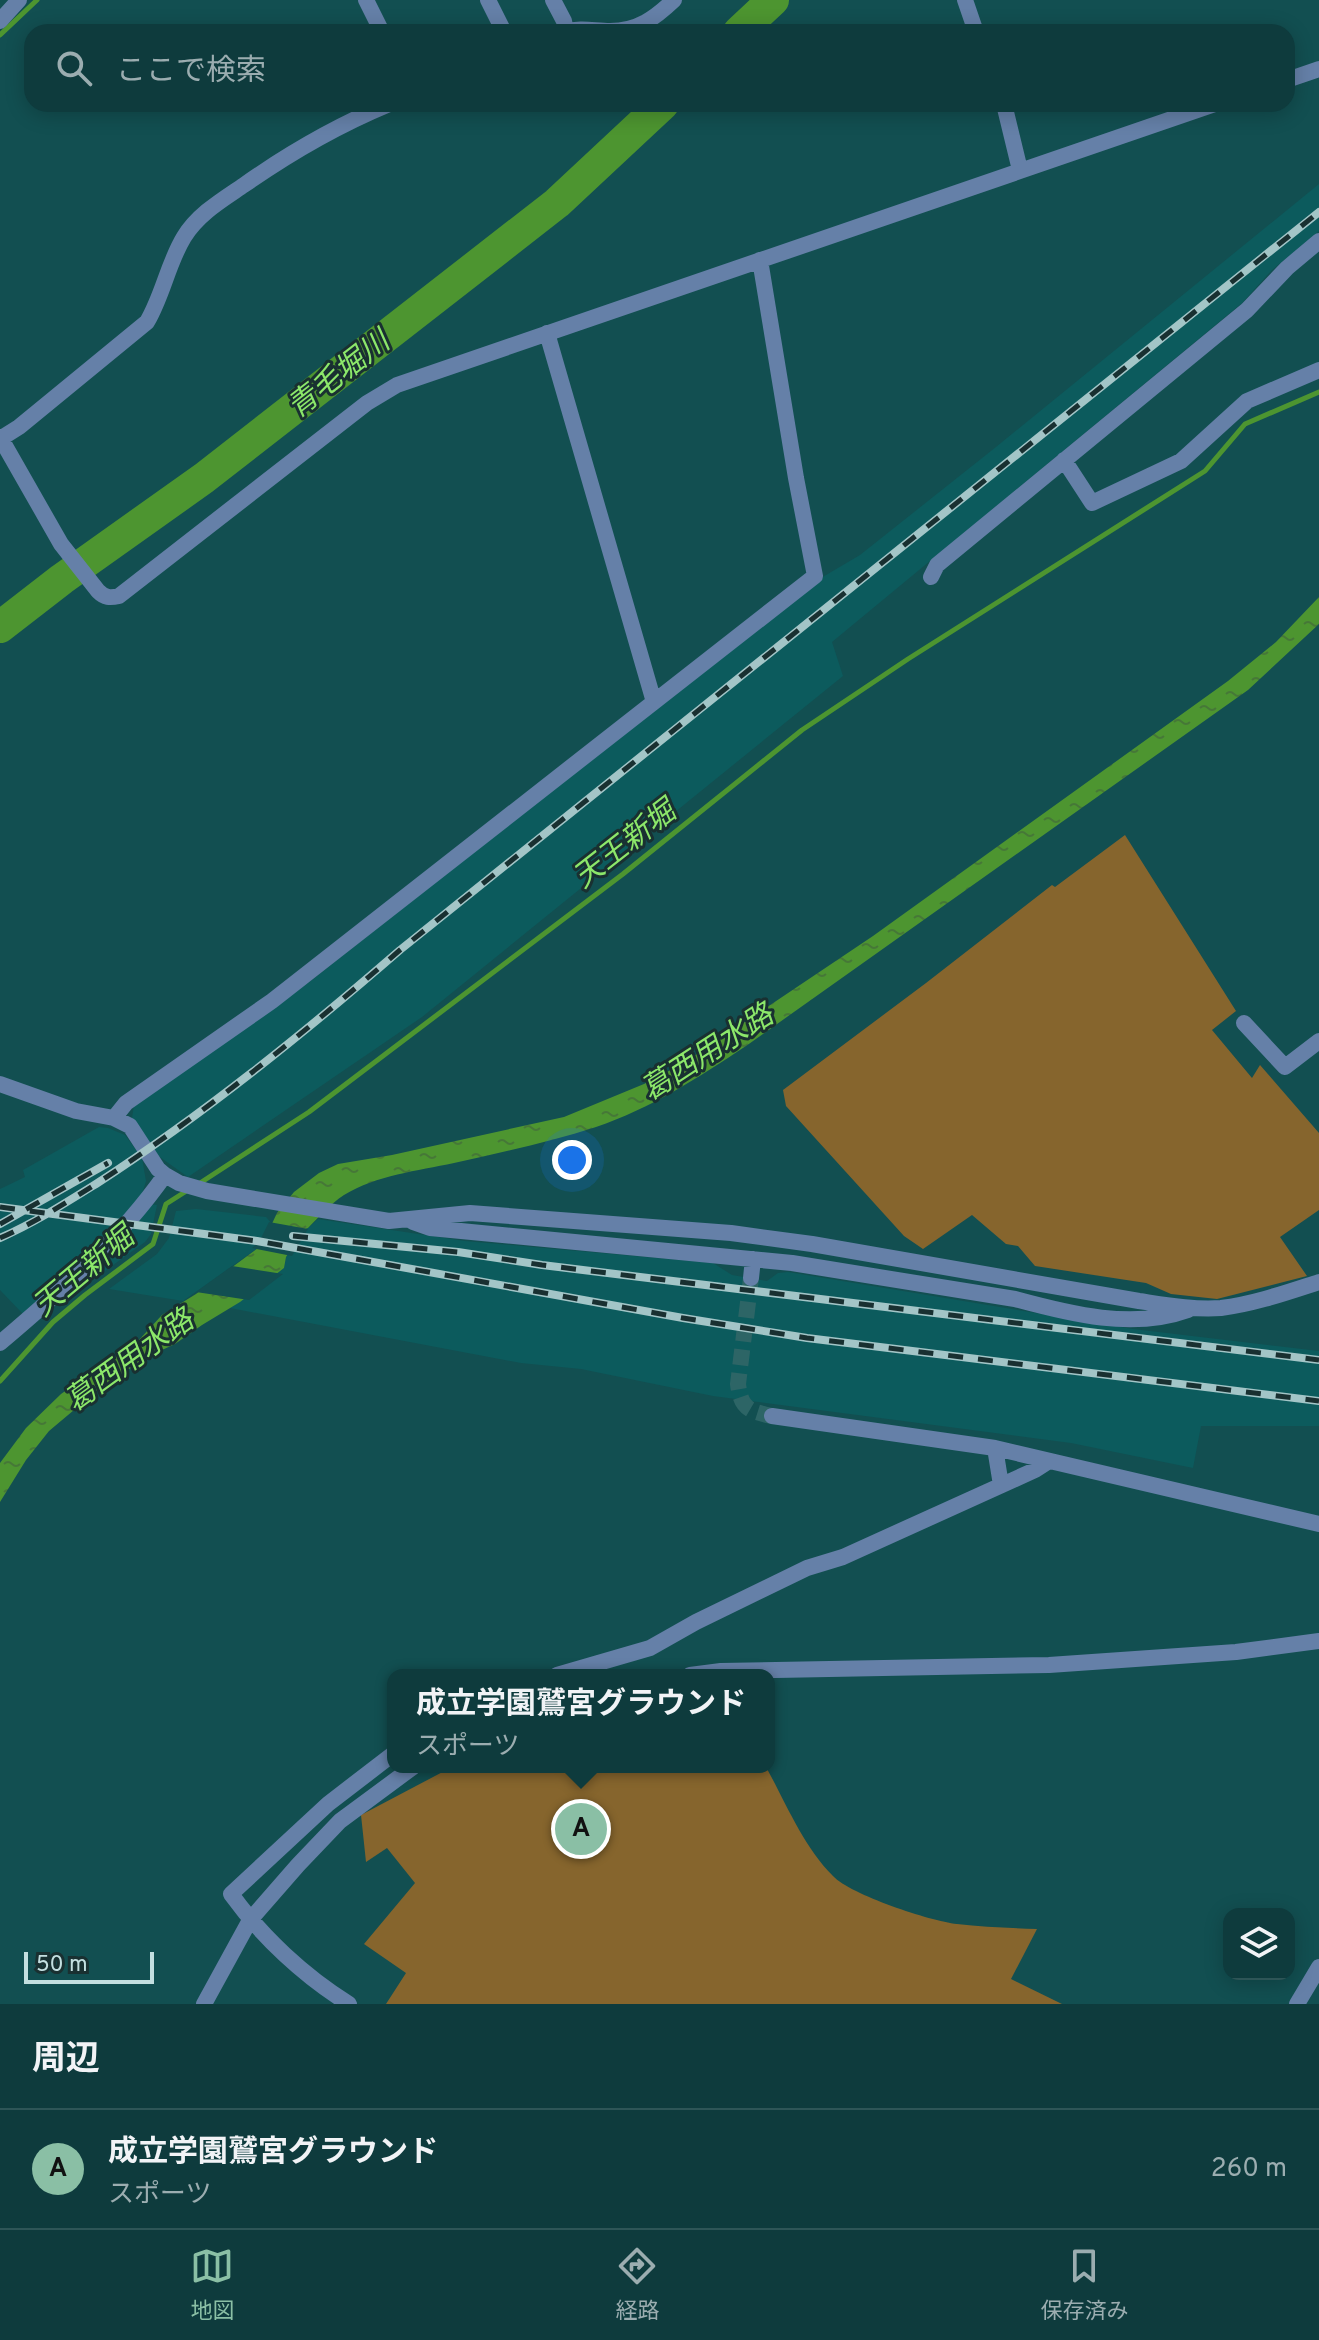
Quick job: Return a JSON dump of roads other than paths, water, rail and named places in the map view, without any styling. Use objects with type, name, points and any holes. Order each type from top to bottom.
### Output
[{"type":"street","points":[[0,21],[19,0]]},
{"type":"street","points":[[366,0],[378,24]]},
{"type":"street","points":[[488,0],[500,24]]},
{"type":"street","points":[[553,0],[564,24]]},
{"type":"street","points":[[645,24],[674,0]]},
{"type":"street","points":[[965,0],[973,24]]},
{"type":"street","points":[[1295,77],[1319,69]]},
{"type":"street","points":[[371,112],[339,126],[279,161],[198,219],[179,246],[147,322],[31,418],[0,438],[61,544],[103,596],[119,596],[134,586],[367,403],[405,382],[1191,112]]},
{"type":"street","points":[[1006,112],[1020,170]]},
{"type":"street","points":[[931,577],[937,565],[1247,310],[1287,268],[1319,241]]},
{"type":"street","points":[[114,1118],[126,1103],[272,1001],[815,576],[760,260]]},
{"type":"street","points":[[547,333],[654,702]]},
{"type":"street","points":[[1064,460],[1092,503],[1181,461],[1247,401],[1319,370]]},
{"type":"street","points":[[1244,1023],[1285,1067],[1319,1041]]},
{"type":"street","points":[[0,1084],[76,1111],[114,1118],[130,1126],[158,1169],[172,1179],[207,1191],[389,1221],[470,1213],[731,1233],[1193,1308],[1240,1304],[1319,1282]]},
{"type":"street","points":[[0,1343],[93,1259],[134,1214],[172,1179]]},
{"type":"street","points":[[407,1220],[430,1228],[792,1263],[1125,1320],[1167,1318],[1193,1308]]},
{"type":"street","points":[[751,1278],[753,1259]]},
{"type":"street","points":[[1015,1299],[1049,1297],[1065,1288]]},
{"type":"street","points":[[772,1416],[995,1448],[1319,1524]]},
{"type":"street","points":[[995,1448],[1001,1485]]},
{"type":"street","points":[[578,1669],[650,1648],[807,1568],[843,1557],[1049,1461]]},
{"type":"street","points":[[775,1670],[1049,1665],[1236,1652],[1319,1641]]},
{"type":"street","points":[[349,2004],[315,1981],[250,1920],[231,1894],[328,1804],[387,1758]]},
{"type":"street","points":[[204,2004],[250,1920],[340,1821],[405,1773]]},
{"type":"street","points":[[1297,2004],[1319,1967]]},
{"type":"water","name":"葛西用水路","points":[[1319,597],[1319,624],[1248,690],[746,1046],[692,1081],[655,1102],[596,1127],[384,1178],[344,1195],[303,1230],[286,1257],[284,1268],[240,1302],[99,1389],[49,1431],[26,1460],[0,1502],[0,1463],[26,1428],[61,1394],[138,1341],[162,1315],[262,1245],[277,1213],[294,1192],[319,1173],[338,1164],[564,1117],[644,1084],[682,1064],[873,936],[1228,681],[1276,642]]},
{"type":"waterway","points":[[0,35],[37,0]]},
{"type":"waterway","name":"青毛堀川","points":[[748,24],[773,0]]},
{"type":"waterway","name":"青毛堀川","points":[[0,627],[204,478],[557,203],[654,112]]},
{"type":"waterway","name":"天王新堀","points":[[197,1185],[309,1112],[623,874],[802,730],[908,659],[1205,471],[1245,424],[1319,392]]},
{"type":"waterway","name":"天王新堀","points":[[0,1381],[53,1322],[153,1244],[166,1204],[188,1190]]},
{"type":"tunnel","points":[[751,1278],[738,1384],[741,1399],[748,1408],[772,1416]]},
{"type":"railway","points":[[0,1238],[37,1220],[96,1184],[252,1072],[1319,212]]},
{"type":"railway","points":[[0,1224],[108,1163]]},
{"type":"railway","points":[[0,1207],[257,1241],[807,1338],[1319,1401]]},
{"type":"railway","points":[[293,1236],[458,1252],[542,1265],[1319,1360]]},
{"type":"place","name":"成立学園鷲宮グラウンド","points":[[581,1829]]}]
